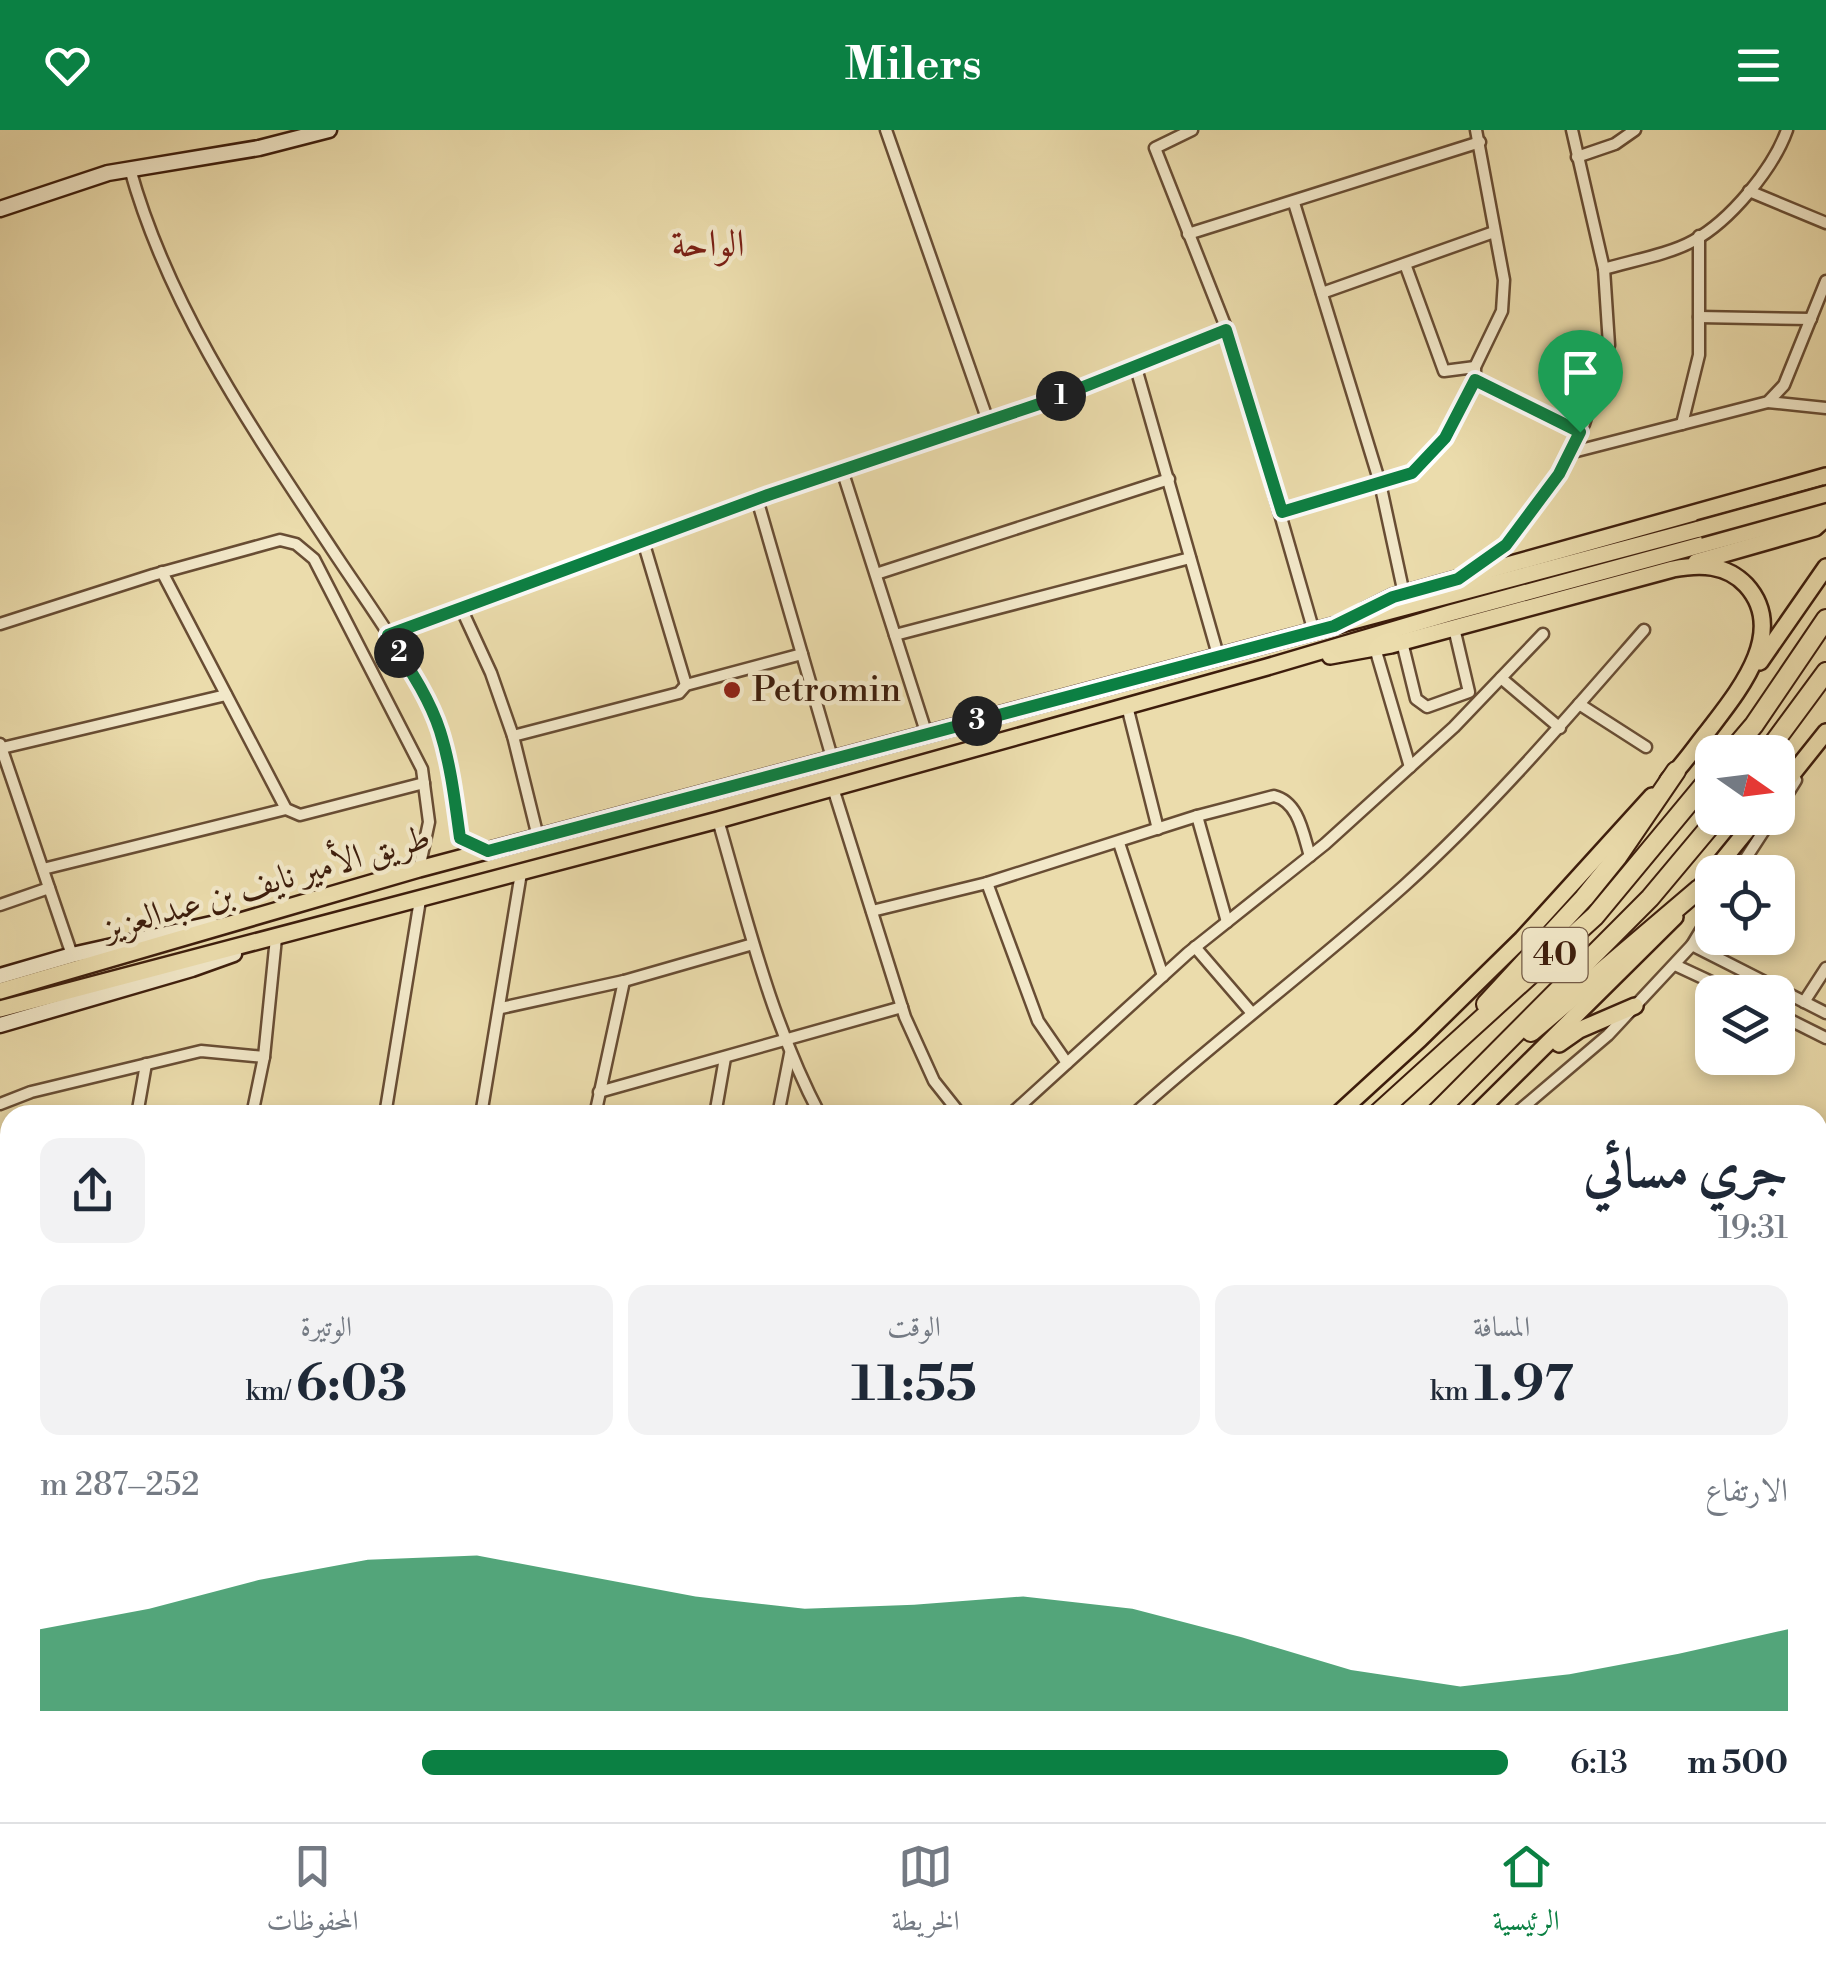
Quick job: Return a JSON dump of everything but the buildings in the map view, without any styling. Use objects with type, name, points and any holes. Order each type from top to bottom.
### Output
[{"type":"highway","points":[[1745,735],[1826,619]]},
{"type":"highway","points":[[1780,735],[1826,672]]},
{"type":"highway","points":[[1416,1080],[1584,898],[1676,771]]},
{"type":"highway","name":"40","points":[[1386,1105],[1594,916],[1695,795]]},
{"type":"highway","name":"40","points":[[1444,1105],[1650,898],[1704,835]]},
{"type":"highway","points":[[1445,1105],[1695,893]]},
{"type":"main road","points":[[0,209],[130,169],[259,148],[329,130]]},
{"type":"main road","points":[[1334,626],[1404,594],[1826,476]]},
{"type":"main road","points":[[1764,495],[1808,486],[1826,494]]},
{"type":"main road","name":"طريق الأمير نايف بن عبدالعزيز","points":[[0,1009],[718,820],[1267,668],[1701,537],[1826,494]]},
{"type":"main road","points":[[1267,668],[1402,642],[1674,569],[1815,528],[1826,515]]},
{"type":"main road","name":"طريق الأمير نايف بن عبدالعزيز","points":[[0,992],[419,869],[1218,656],[1701,537],[1826,515]]},
{"type":"main road","points":[[1348,1105],[1522,939],[1676,771],[1744,684],[1826,567]]},
{"type":"main road","points":[[1674,569],[1720,568],[1744,583],[1755,596],[1763,630],[1744,684]]},
{"type":"main road","points":[[1795,771],[1825,733]]},
{"type":"main road","points":[[1727,855],[1743,835]]},
{"type":"main road","points":[[1485,1105],[1656,940],[1695,895]]},
{"type":"main road","points":[[0,976],[172,931],[271,913]]},
{"type":"main road","points":[[0,1025],[192,969],[276,938]]},
{"type":"main road","points":[[1530,1062],[1579,1030],[1635,1006]]},
{"type":"street","points":[[886,130],[988,421]]},
{"type":"street","points":[[1192,130],[1154,148],[1226,330],[1314,632]]},
{"type":"street","points":[[1458,579],[1506,545],[1559,474],[1580,432],[1609,345],[1604,269],[1572,130]]},
{"type":"street","points":[[1577,157],[1615,144],[1635,130]]},
{"type":"street","points":[[1604,269],[1693,242],[1734,208],[1762,176],[1787,130]]},
{"type":"street","points":[[1188,234],[1294,203],[1478,136],[1504,280],[1502,311],[1445,438],[1412,473],[1282,512]]},
{"type":"street","points":[[130,169],[164,268],[208,354],[250,426],[418,682],[440,729],[460,838],[488,851]]},
{"type":"street","points":[[1749,191],[1826,224]]},
{"type":"street","points":[[1294,203],[1380,483],[1404,594]]},
{"type":"street","points":[[1322,293],[1494,232]]},
{"type":"street","points":[[1682,424],[1699,355],[1699,236]]},
{"type":"street","points":[[1406,264],[1444,371],[1475,373],[1580,432]]},
{"type":"street","points":[[1768,402],[1784,385],[1826,281]]},
{"type":"street","points":[[1700,316],[1811,319]]},
{"type":"street","points":[[388,635],[757,500],[1136,368],[1226,330]]},
{"type":"street","points":[[1136,368],[1218,656]]},
{"type":"street","points":[[1570,453],[1768,402],[1826,408]]},
{"type":"street","points":[[842,470],[927,735]]},
{"type":"street","points":[[876,574],[1169,478]]},
{"type":"street","points":[[757,500],[833,760]]},
{"type":"street","points":[[0,624],[162,572],[280,540],[296,544],[314,559],[422,769],[429,822],[419,869]]},
{"type":"street","points":[[643,541],[686,685]]},
{"type":"street","points":[[895,635],[1190,558]]},
{"type":"street","points":[[162,572],[286,809]]},
{"type":"street","points":[[461,608],[491,673],[538,837]]},
{"type":"street","points":[[1402,642],[1416,700],[1427,707],[1469,692],[1454,628]]},
{"type":"street","points":[[1144,1105],[1405,885],[1560,728],[1644,630]]},
{"type":"street","points":[[1021,1105],[1195,947],[1310,856],[1410,767],[1543,634]]},
{"type":"street","points":[[1376,648],[1410,767]]},
{"type":"street","points":[[512,736],[678,694],[686,685],[802,654]]},
{"type":"street","points":[[1501,678],[1560,728]]},
{"type":"street","points":[[72,955],[1,746],[226,695]]},
{"type":"street","points":[[1580,704],[1646,747]]},
{"type":"street","points":[[1127,706],[1158,829]]},
{"type":"street","points":[[1795,781],[1825,733]]},
{"type":"street","points":[[43,868],[286,809],[300,815],[424,782]]},
{"type":"street","points":[[833,788],[902,1007],[934,1081],[953,1105]]},
{"type":"street","points":[[872,911],[987,883],[1197,816],[1274,796],[1285,799],[1294,810],[1310,856]]},
{"type":"street","points":[[1197,816],[1227,922]]},
{"type":"street","points":[[718,820],[752,944],[788,1047],[815,1105]]},
{"type":"street","points":[[1119,843],[1162,976]]},
{"type":"street","points":[[483,1105],[520,873]]},
{"type":"street","points":[[987,883],[1038,1022],[1067,1063]]},
{"type":"street","points":[[0,904],[50,888]]},
{"type":"street","points":[[387,1105],[420,900]]},
{"type":"street","points":[[254,1105],[264,1057],[276,938]]},
{"type":"street","points":[[1526,1105],[1608,1035],[1695,940]]},
{"type":"street","points":[[500,1008],[624,981],[752,944]]},
{"type":"street","points":[[1692,945],[1826,1013]]},
{"type":"street","points":[[1195,947],[1251,1012]]},
{"type":"street","points":[[1675,964],[1698,975]]},
{"type":"street","points":[[1804,1002],[1826,968]]},
{"type":"street","points":[[597,1105],[624,981]]},
{"type":"street","points":[[599,1092],[725,1058],[788,1047],[902,1007]]},
{"type":"street","points":[[1795,1022],[1826,1038]]},
{"type":"street","points":[[779,1105],[788,1047]]},
{"type":"street","points":[[0,1104],[31,1092],[202,1051],[264,1057]]},
{"type":"street","points":[[718,1105],[725,1058]]},
{"type":"street","points":[[138,1105],[146,1064]]},
{"type":"place","name":"Petromin","points":[[732,690]]},
{"type":"district","name":"الواحة","points":[[708,244]]},
{"type":"route","points":[[1226,330],[1282,512],[1412,473],[1445,438],[1475,380],[1580,432],[1559,474],[1506,545],[1458,579],[1393,597],[1314,632],[488,851],[460,838],[440,729],[418,682],[388,635],[768,495],[1048,401],[1226,330]]}]
